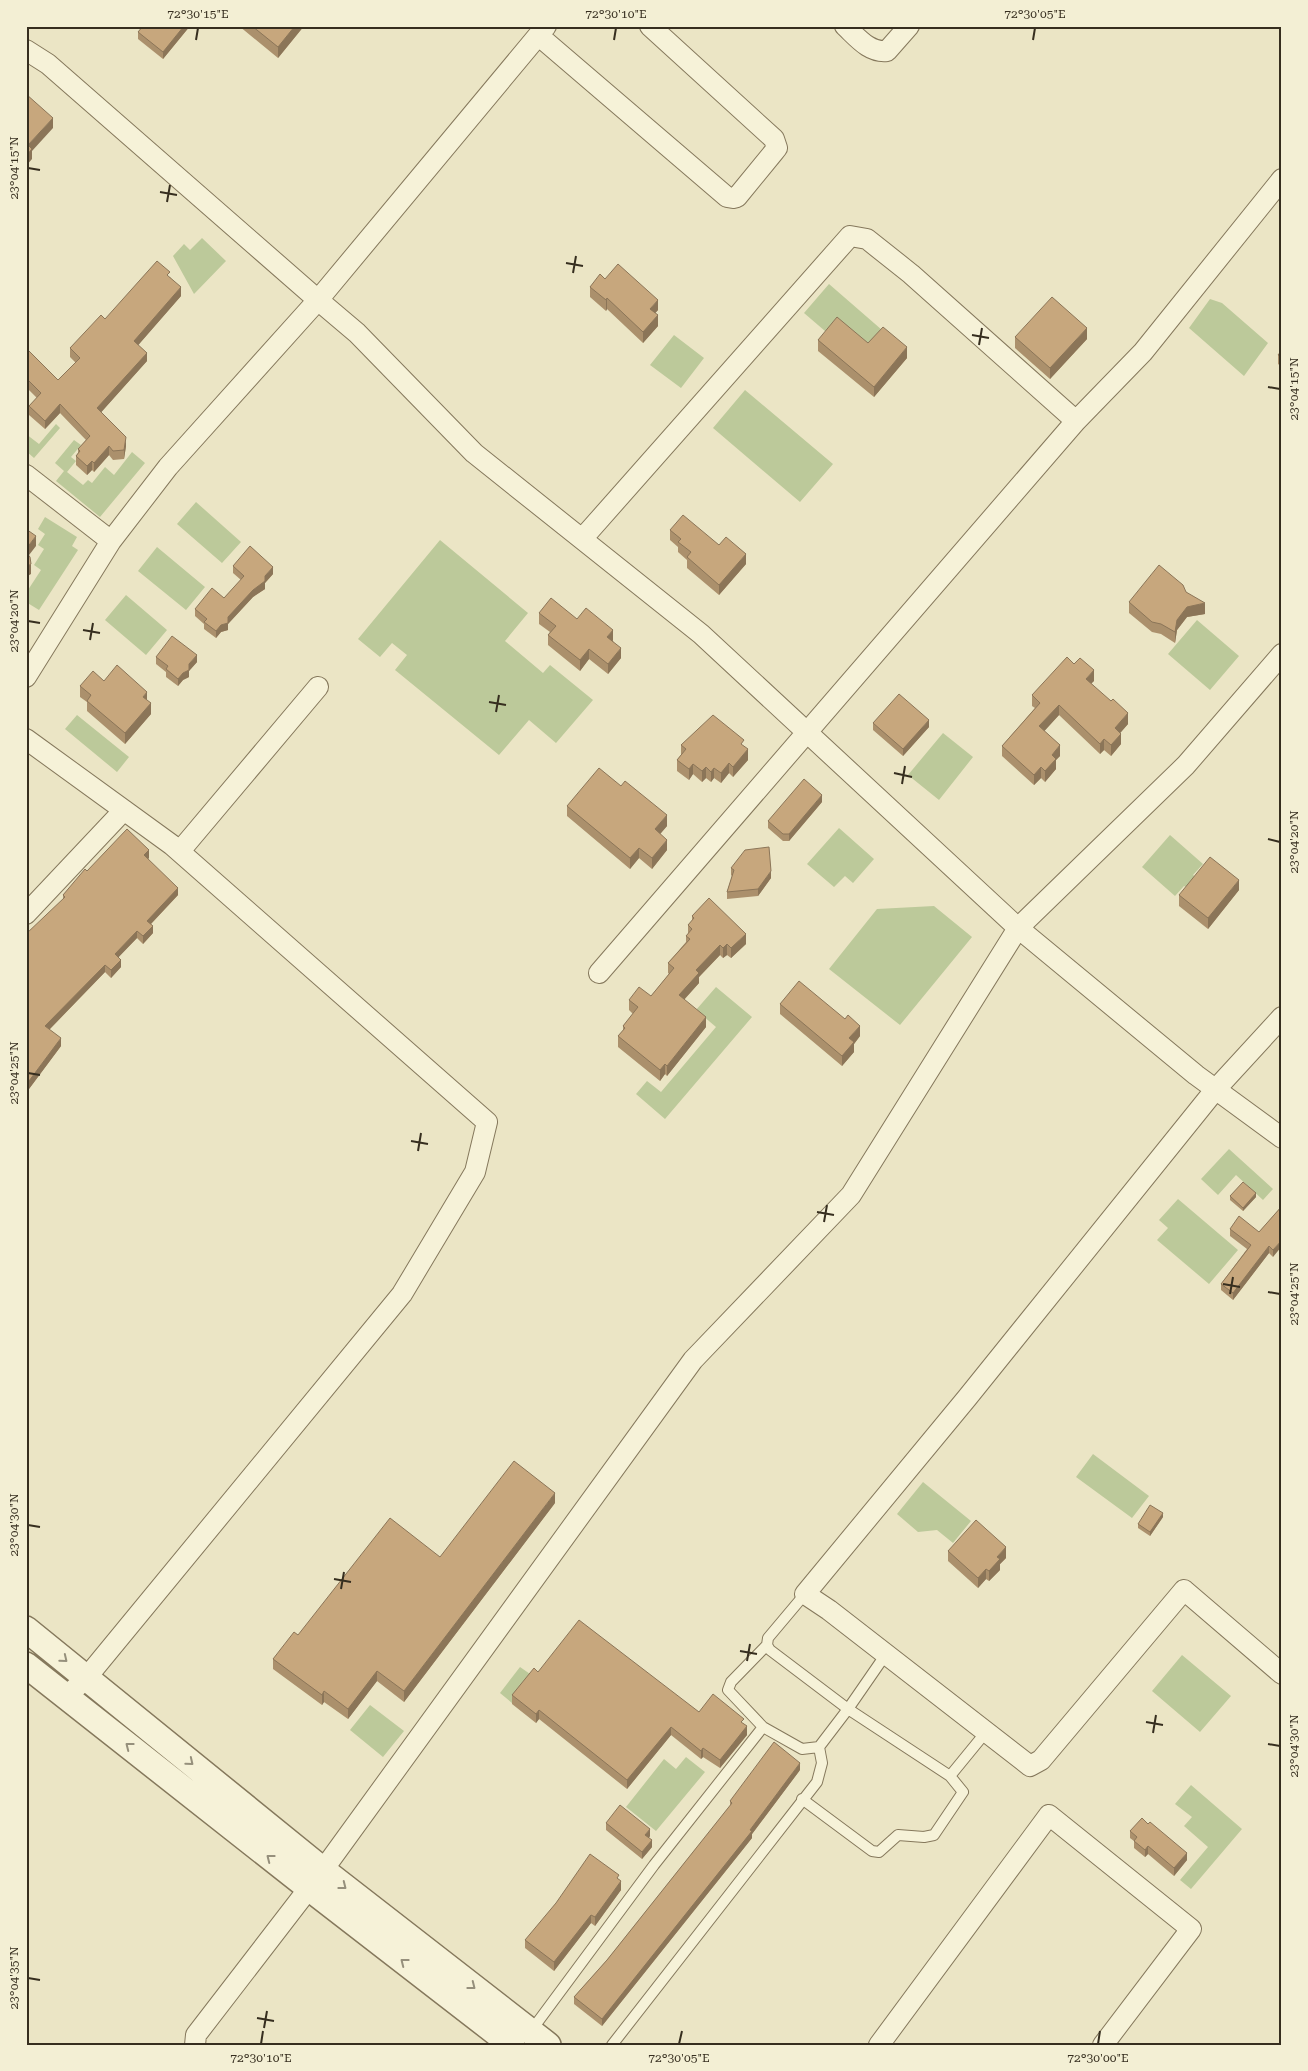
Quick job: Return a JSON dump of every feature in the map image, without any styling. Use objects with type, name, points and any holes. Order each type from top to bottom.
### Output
[{"type":"street","points":[[26,677],[111,541],[168,466],[318,300],[542,31],[727,197],[733,198],[737,196],[773,153],[776,148],[774,139],[650,26]]},
{"type":"street","points":[[845,26],[872,50],[879,52],[887,51],[909,26]]},
{"type":"street","points":[[26,50],[48,64],[357,333],[474,453],[701,634],[1018,928],[1215,1090],[1282,1138]]},
{"type":"street","points":[[599,973],[808,733],[1076,420],[1143,352],[1282,178]]},
{"type":"street","points":[[582,539],[850,236],[867,239],[911,274],[1076,420]]},
{"type":"street","points":[[26,475],[111,541]]},
{"type":"street","points":[[195,2045],[196,2035],[316,1879],[693,1360],[851,1195],[1018,928],[1186,765],[1282,654]]},
{"type":"street","points":[[180,851],[318,688]]},
{"type":"street","points":[[26,739],[180,851],[487,1122],[475,1172],[402,1294],[87,1677],[66,1697]]},
{"type":"street","points":[[26,914],[124,810]]},
{"type":"street","points":[[1282,1017],[1215,1090],[967,1398],[805,1594],[886,1654],[1030,1766],[1041,1760],[1184,1590],[1282,1674]]},
{"type":"street","points":[[26,1629],[87,1677],[316,1879]]},
{"type":"street","points":[[26,1665],[66,1697],[316,1879],[530,2040]]},
{"type":"street","points":[[879,2045],[1049,1815],[1191,1929],[1102,2045]]},
{"type":"lane","points":[[805,1594],[768,1638],[767,1645],[731,1682],[728,1690],[763,1727],[802,1749],[819,1747],[886,1654]]},
{"type":"lane","points":[[767,1645],[770,1650],[848,1709],[950,1776],[963,1792],[934,1835],[924,1837],[898,1835],[879,1852],[872,1851],[802,1799]]},
{"type":"lane","points":[[530,2040],[654,1865],[763,1727]]},
{"type":"lane","points":[[950,1776],[986,1732]]},
{"type":"lane","points":[[612,2045],[817,1782],[822,1763],[819,1747]]},
{"type":"green space","points":[[202,238],[226,261],[194,294],[173,256],[184,244],[190,250]]},
{"type":"green space","points":[[829,284],[882,330],[867,348],[825,331],[804,313]]},
{"type":"green space","points":[[1210,299],[1222,303],[1268,343],[1244,376],[1189,328]]},
{"type":"green space","points":[[674,335],[704,358],[681,388],[650,365]]},
{"type":"green space","points":[[745,390],[833,464],[800,502],[713,428]]},
{"type":"green space","points":[[56,424],[60,428],[34,458],[26,451],[26,434],[39,444]]},
{"type":"green space","points":[[74,440],[81,445],[71,457],[76,461],[67,472],[83,485],[88,480],[92,483],[105,467],[114,475],[132,452],[145,463],[100,517],[56,481],[64,471],[55,463]]},
{"type":"green space","points":[[196,502],[241,542],[222,563],[177,524]]},
{"type":"green space","points":[[45,517],[77,537],[72,546],[78,550],[39,610],[26,602],[26,593],[41,570],[34,565],[44,549],[38,545],[45,534],[38,529]]},
{"type":"green space","points":[[440,540],[528,613],[505,641],[543,673],[550,665],[593,700],[556,743],[529,720],[499,755],[395,670],[407,655],[392,643],[380,657],[358,639]]},
{"type":"green space","points":[[157,547],[205,587],[186,610],[138,571]]},
{"type":"green space","points":[[126,595],[167,630],[146,655],[105,620]]},
{"type":"green space","points":[[1197,620],[1239,656],[1210,690],[1168,654]]},
{"type":"green space","points":[[77,715],[129,757],[117,772],[65,729]]},
{"type":"green space","points":[[943,733],[973,757],[939,800],[908,775]]},
{"type":"green space","points":[[839,828],[874,859],[853,883],[845,876],[834,887],[807,864]]},
{"type":"green space","points":[[1170,835],[1203,864],[1193,875],[1197,878],[1188,888],[1184,886],[1175,896],[1142,867]]},
{"type":"green space","points":[[934,906],[972,937],[900,1025],[829,969],[877,909]]},
{"type":"green space","points":[[716,987],[752,1017],[665,1119],[636,1094],[647,1081],[661,1092],[716,1027],[696,1010]]},
{"type":"green space","points":[[1229,1149],[1273,1189],[1263,1200],[1236,1175],[1218,1195],[1201,1179]]},
{"type":"green space","points":[[1178,1199],[1238,1250],[1209,1284],[1157,1240],[1168,1228],[1159,1220]]},
{"type":"green space","points":[[1093,1454],[1149,1496],[1132,1518],[1076,1477]]},
{"type":"green space","points":[[923,1482],[971,1521],[953,1543],[937,1530],[918,1532],[897,1514]]},
{"type":"green space","points":[[1182,1655],[1231,1696],[1200,1732],[1152,1691]]},
{"type":"green space","points":[[520,1667],[533,1676],[512,1703],[500,1693]]},
{"type":"green space","points":[[370,1705],[404,1731],[383,1757],[350,1730]]},
{"type":"green space","points":[[686,1757],[705,1772],[656,1831],[626,1807],[664,1759],[676,1769]]},
{"type":"green space","points":[[1191,1785],[1242,1829],[1191,1889],[1180,1880],[1208,1847],[1184,1826],[1192,1817],[1175,1804]]},
{"type":"building","points":[[143,26],[184,26],[163,52],[138,32]]},
{"type":"building","points":[[252,26],[295,26],[278,47]]},
{"type":"building","points":[[26,94],[53,118],[28,145],[32,149],[26,156]]},
{"type":"building","points":[[157,261],[170,272],[167,275],[181,287],[134,341],[147,353],[97,408],[126,437],[124,450],[113,451],[109,446],[94,463],[92,461],[87,466],[76,456],[80,451],[78,449],[90,436],[60,404],[45,421],[29,406],[41,393],[26,378],[26,348],[58,380],[80,358],[70,348],[101,315],[105,319]]},
{"type":"building","points":[[618,264],[658,300],[650,309],[658,315],[643,332],[607,298],[606,300],[590,287],[600,274],[605,279]]},
{"type":"building","points":[[1052,297],[1087,328],[1050,368],[1015,337]]},
{"type":"building","points":[[837,317],[868,343],[883,327],[907,347],[874,387],[818,340]]},
{"type":"building","points":[[683,515],[719,545],[726,537],[746,554],[719,585],[687,557],[691,552],[678,542],[681,539],[670,530]]},
{"type":"building","points":[[26,529],[36,536],[26,549]]},
{"type":"building","points":[[250,546],[273,567],[265,576],[265,581],[253,590],[228,617],[228,623],[221,625],[216,631],[204,622],[207,619],[195,609],[212,588],[224,598],[244,576],[233,566]]},
{"type":"building","points":[[26,552],[30,557],[31,564],[26,567]]},
{"type":"building","points":[[1159,565],[1183,585],[1186,592],[1205,603],[1187,607],[1177,620],[1175,632],[1161,624],[1152,622],[1129,602]]},
{"type":"building","points":[[551,598],[577,619],[586,608],[613,630],[607,637],[621,648],[608,664],[589,649],[580,660],[548,635],[556,626],[539,613]]},
{"type":"building","points":[[172,636],[197,655],[189,664],[189,670],[178,679],[166,669],[168,666],[156,657]]},
{"type":"building","points":[[1067,657],[1074,664],[1080,658],[1094,670],[1086,679],[1128,713],[1115,728],[1121,734],[1111,745],[1104,739],[1100,744],[1059,705],[1039,726],[1060,745],[1052,755],[1056,759],[1045,771],[1041,767],[1034,775],[1002,746],[1040,703],[1032,695]]},
{"type":"building","points":[[117,665],[147,692],[143,697],[151,703],[125,733],[87,701],[91,695],[80,686],[93,671],[104,681]]},
{"type":"building","points":[[899,694],[929,720],[903,749],[873,723]]},
{"type":"building","points":[[713,715],[744,740],[741,744],[748,749],[733,767],[729,763],[721,773],[714,768],[711,772],[706,767],[702,771],[693,764],[689,769],[677,760],[686,749],[681,745]]},
{"type":"building","points":[[599,768],[621,786],[625,781],[667,815],[655,829],[667,840],[652,858],[639,848],[630,858],[567,806]]},
{"type":"building","points":[[804,779],[822,795],[789,834],[783,834],[768,821]]},
{"type":"building","points":[[127,829],[149,850],[144,855],[178,888],[147,921],[153,926],[143,936],[137,931],[115,954],[121,960],[111,970],[105,965],[45,1026],[61,1038],[26,1085],[26,934],[65,897],[63,895],[85,869],[87,871]]},
{"type":"building","points":[[769,847],[771,871],[758,889],[727,892],[734,870],[731,868],[745,850]]},
{"type":"building","points":[[1210,857],[1239,880],[1208,918],[1179,895]]},
{"type":"building","points":[[709,898],[746,934],[731,948],[727,944],[723,948],[720,945],[696,970],[699,973],[679,995],[706,1017],[667,1066],[665,1064],[660,1070],[618,1036],[625,1028],[623,1026],[638,1007],[629,1000],[639,987],[651,996],[674,968],[668,963],[690,939],[686,936],[692,929],[688,925],[694,918],[692,916]]},
{"type":"building","points":[[799,981],[845,1019],[848,1015],[860,1026],[849,1038],[854,1042],[842,1056],[780,1004]]},
{"type":"building","points":[[1243,1182],[1256,1193],[1243,1208],[1230,1196]]},
{"type":"building","points":[[1282,1206],[1282,1240],[1273,1250],[1269,1246],[1233,1293],[1221,1284],[1251,1245],[1230,1229],[1239,1216],[1259,1232]]},
{"type":"building","points":[[514,1461],[555,1493],[404,1691],[377,1671],[348,1709],[324,1691],[322,1695],[273,1659],[294,1632],[298,1635],[390,1518],[440,1557]]},
{"type":"building","points":[[1150,1505],[1163,1513],[1150,1532],[1138,1524]]},
{"type":"building","points":[[976,1520],[1006,1547],[997,1557],[1000,1559],[989,1571],[986,1569],[978,1578],[948,1551]]},
{"type":"building","points":[[579,1620],[699,1712],[713,1694],[744,1719],[741,1722],[747,1726],[720,1760],[703,1748],[701,1751],[671,1727],[627,1780],[539,1710],[536,1714],[512,1695],[534,1668],[538,1672]]},
{"type":"building","points":[[774,1742],[800,1763],[750,1830],[752,1831],[602,2019],[574,1997],[607,1960],[732,1803],[730,1801]]},
{"type":"building","points":[[620,1805],[650,1829],[645,1835],[652,1840],[642,1852],[606,1823]]},
{"type":"building","points":[[1142,1818],[1148,1824],[1150,1822],[1187,1853],[1174,1868],[1148,1846],[1145,1850],[1134,1841],[1137,1837],[1130,1831]]},
{"type":"building","points":[[590,1854],[619,1875],[617,1878],[621,1881],[595,1917],[591,1915],[554,1962],[525,1940],[556,1903]]}]
